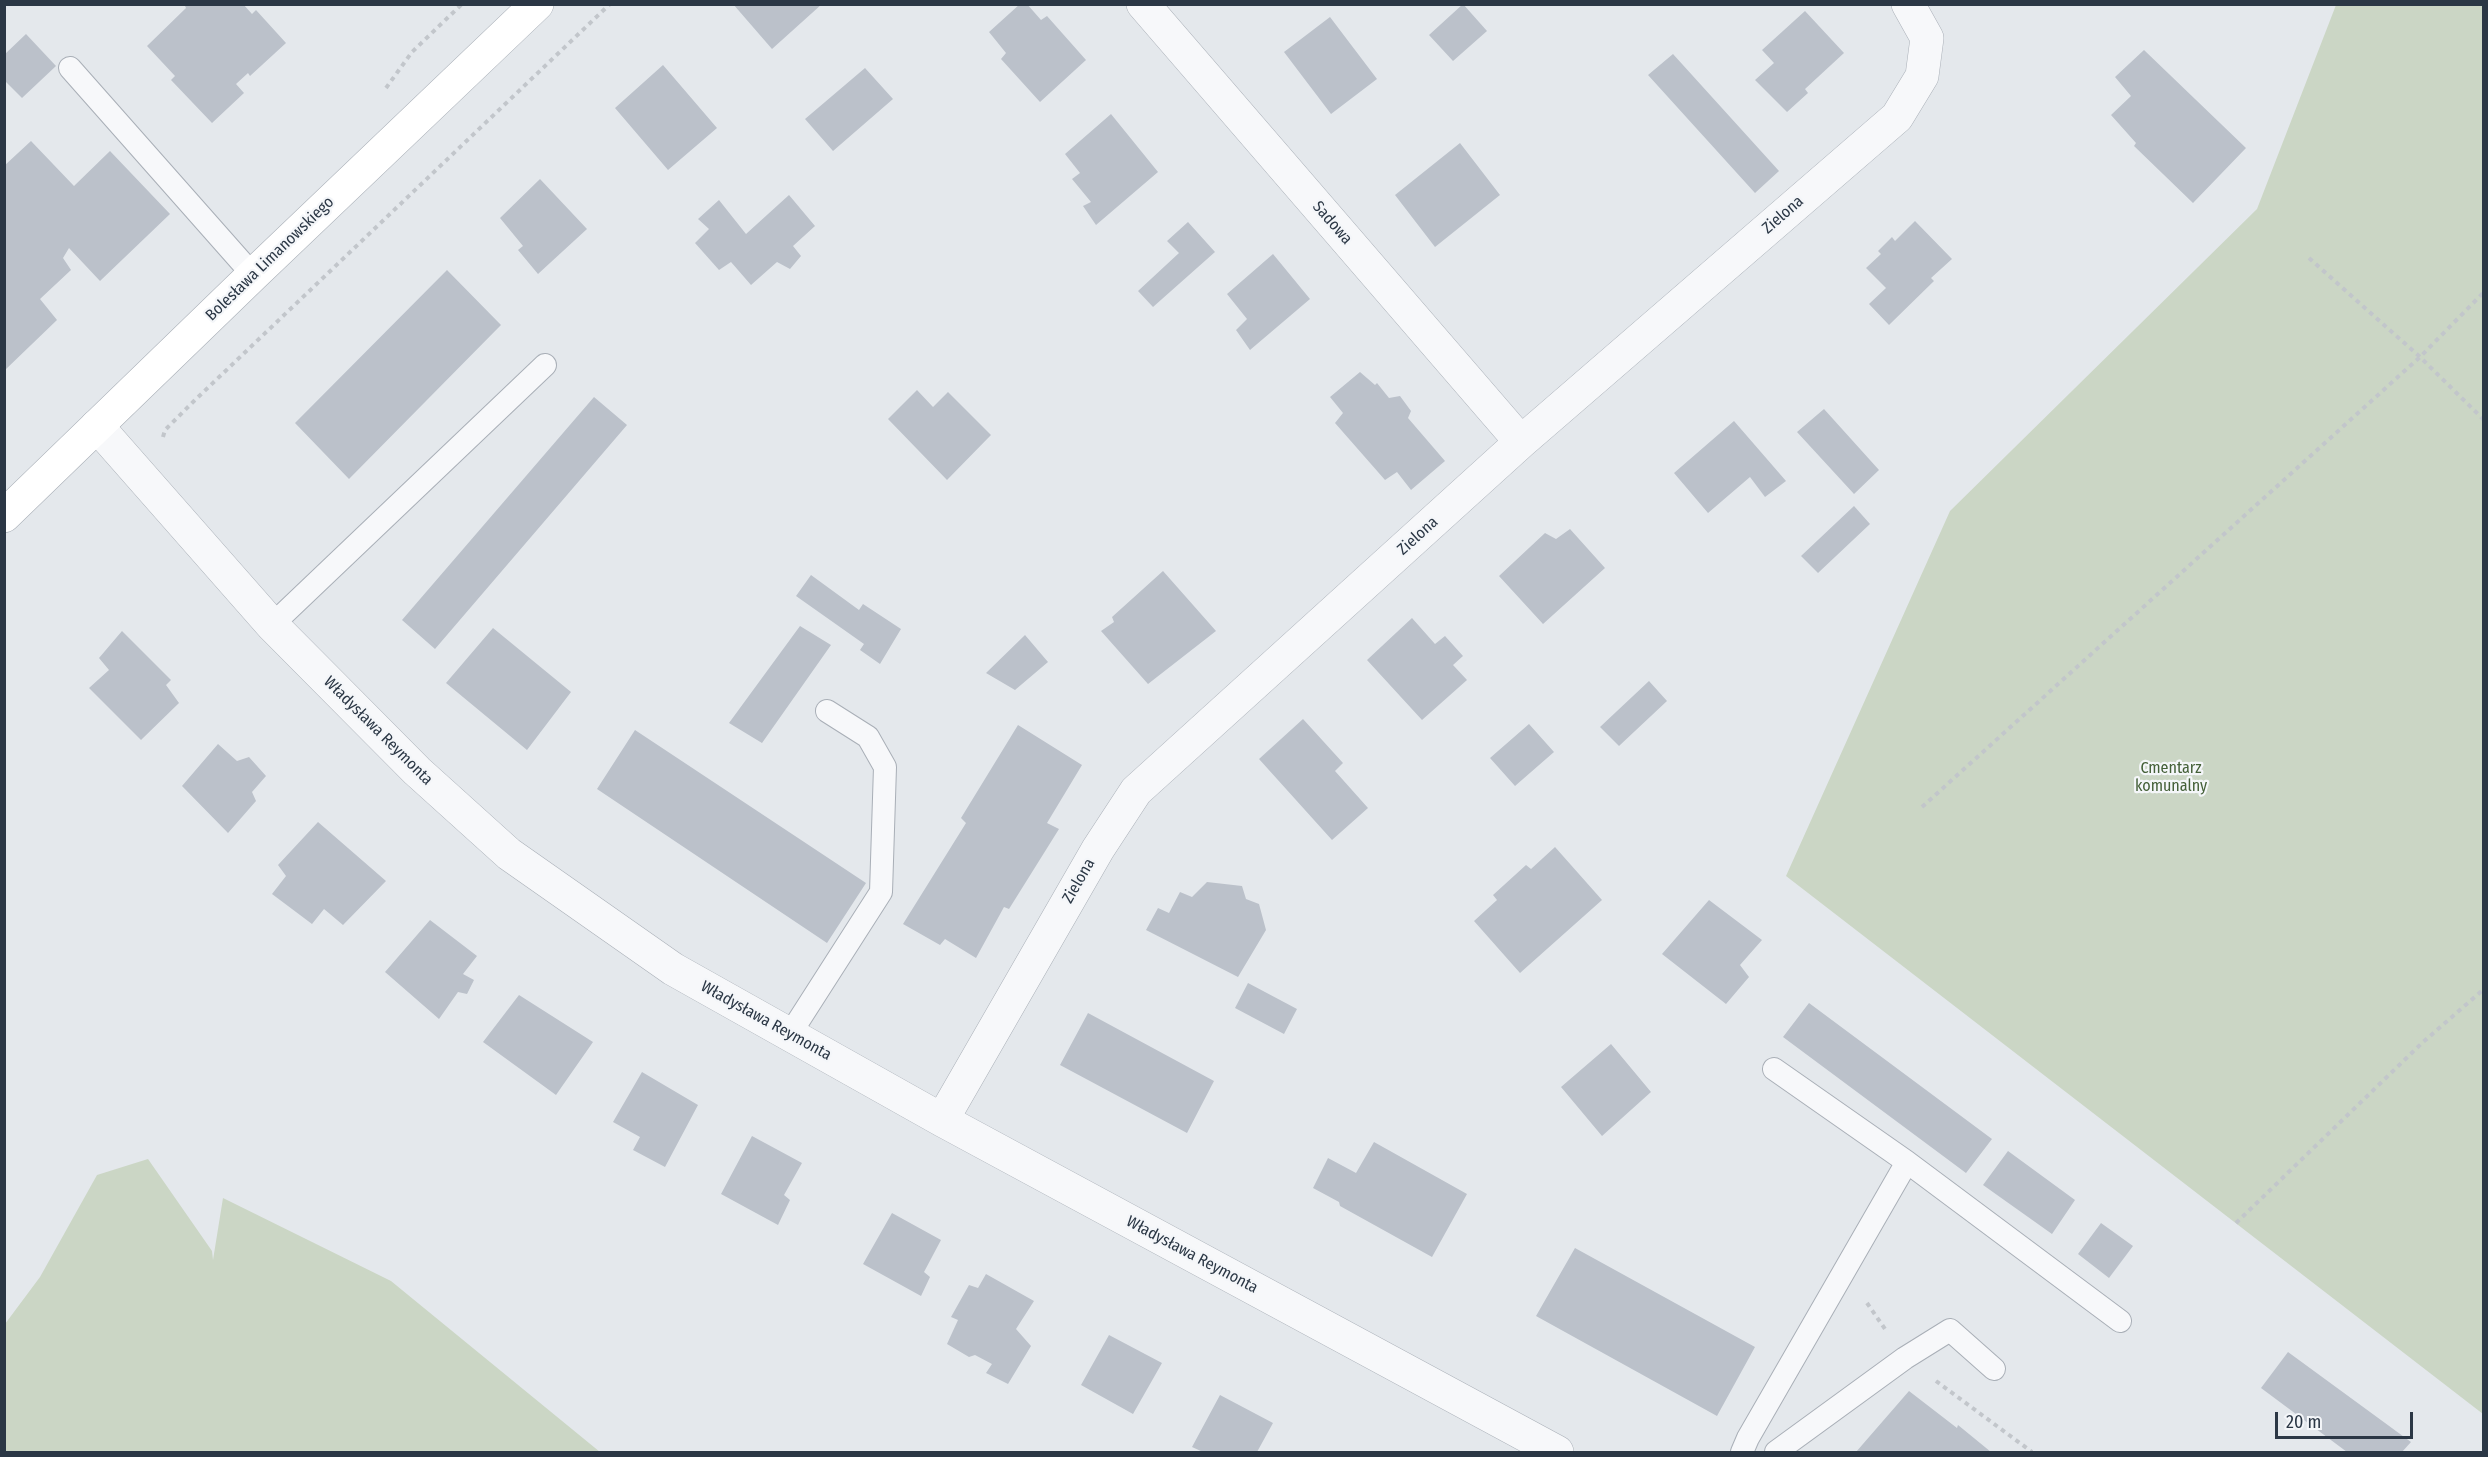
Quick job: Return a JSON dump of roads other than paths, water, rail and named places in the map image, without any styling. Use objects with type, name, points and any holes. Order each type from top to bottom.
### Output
[{"type":"street","name":"Bolesława Limanowskiego","points":[[4,516],[537,4]]},
{"type":"street","name":"Sadowa","points":[[1143,4],[1521,442]]},
{"type":"street","name":"Zielona","points":[[942,1120],[1098,849],[1137,791],[1521,442],[1897,117],[1922,76],[1927,38],[1908,4]]},
{"type":"street","name":"Władysława Reymonta","points":[[97,426],[272,625],[417,771],[509,854],[674,969],[942,1120],[1557,1452]]},
{"type":"lane","points":[[70,68],[253,275]]},
{"type":"lane","points":[[272,625],[544,365]]},
{"type":"lane","points":[[790,1034],[881,892],[885,768],[868,737],[827,711]]},
{"type":"lane","points":[[1774,1069],[1907,1162],[2120,1321]]},
{"type":"lane","points":[[1742,1452],[1907,1162]]},
{"type":"lane","points":[[1776,1452],[1905,1358],[1950,1330],[1994,1370]]},
{"type":"park label","name":"Cmentarz komunalny","points":[[2171,778]]}]
